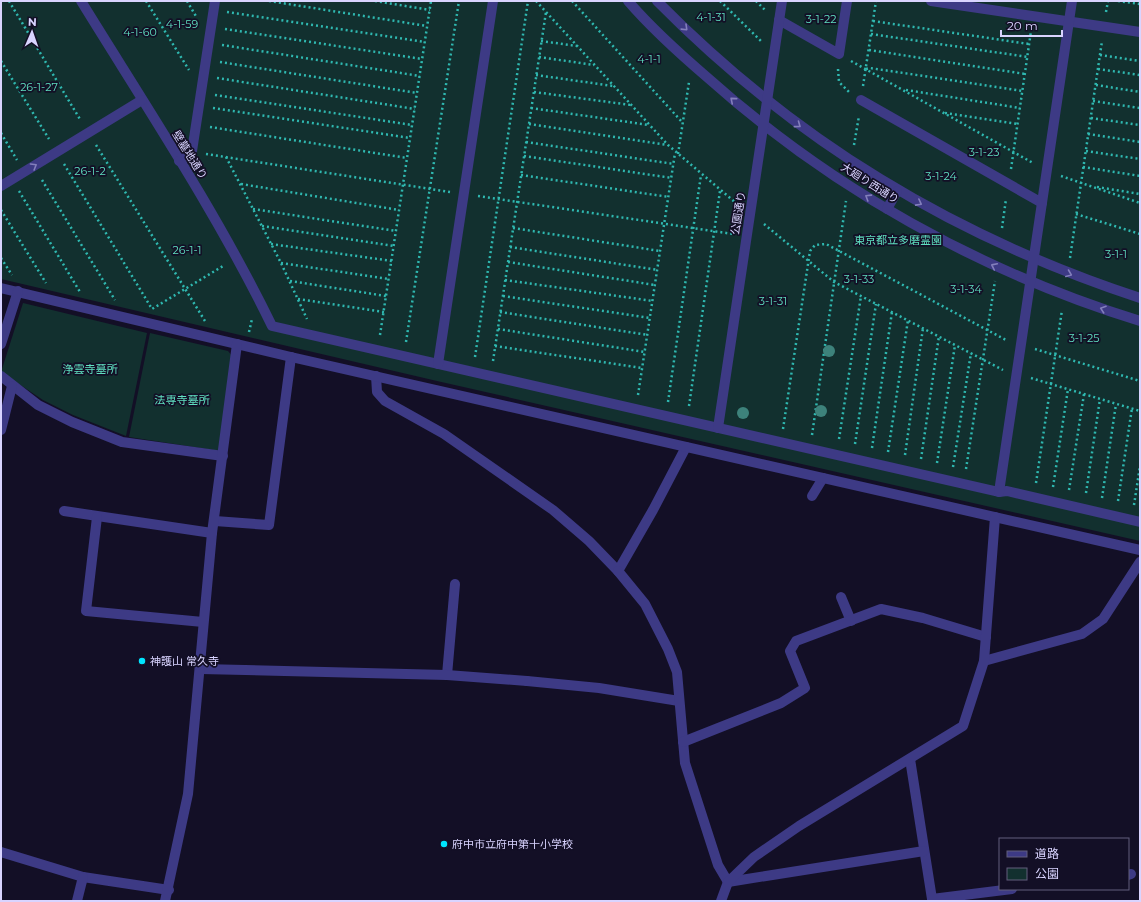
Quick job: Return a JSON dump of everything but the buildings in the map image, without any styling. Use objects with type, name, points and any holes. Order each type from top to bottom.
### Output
[{"type":"street","name":"壁墓地通り","points":[[81,1],[231,247],[272,326],[438,364]]},
{"type":"street","points":[[493,1],[438,364],[999,492],[1007,491],[1136,521]]},
{"type":"street","name":"大廻り西通り","points":[[628,1],[696,68],[764,125],[807,157],[887,209],[966,252],[1030,282],[1140,321]]},
{"type":"street","name":"大廻り西通り","points":[[657,1],[767,102],[815,137],[897,191],[982,236],[1033,259],[1075,276],[1140,298]]},
{"type":"street","name":"公園通り","points":[[718,428],[782,1]]},
{"type":"street","points":[[779,20],[839,54],[847,1]]},
{"type":"street","points":[[931,1],[1140,32]]},
{"type":"street","points":[[999,492],[1072,1]]},
{"type":"street","points":[[179,161],[192,151],[214,5]]},
{"type":"street","points":[[1,186],[142,100]]},
{"type":"street","points":[[861,100],[1042,203]]},
{"type":"street","points":[[887,209],[897,191]]},
{"type":"street","points":[[1,288],[291,357],[1140,550]]},
{"type":"street","points":[[1,344],[18,291]]},
{"type":"street","points":[[165,901],[169,890],[188,794],[201,668],[203,622],[212,533],[238,344]]},
{"type":"street","points":[[214,520],[269,525],[291,357]]},
{"type":"street","points":[[1,376],[38,405],[122,442],[223,456]]},
{"type":"street","points":[[376,376],[377,392],[385,401],[444,434],[553,510],[588,541],[618,571],[645,604],[668,650],[676,672],[685,763],[718,865],[728,882]]},
{"type":"street","points":[[1,430],[12,386]]},
{"type":"street","points":[[618,571],[653,510],[686,447]]},
{"type":"street","points":[[812,496],[823,478]]},
{"type":"street","points":[[64,511],[212,533]]},
{"type":"street","points":[[97,517],[86,611],[203,622]]},
{"type":"street","points":[[721,901],[728,882],[754,856],[963,726],[984,660],[995,518]]},
{"type":"street","points":[[984,660],[1082,634],[1103,618],[1140,562]]},
{"type":"street","points":[[447,675],[455,584]]},
{"type":"street","points":[[841,597],[851,620]]},
{"type":"street","points":[[683,742],[781,703],[805,688],[790,651],[796,642],[881,609],[923,618],[986,637]]},
{"type":"street","points":[[201,668],[447,675],[599,688],[679,701]]},
{"type":"street","points":[[910,759],[932,899],[1004,890]]},
{"type":"street","points":[[728,882],[924,851]]},
{"type":"street","points":[[1,852],[83,876],[169,890]]},
{"type":"street","points":[[77,901],[83,876]]},
{"type":"path","points":[[9,1],[88,133],[205,322]]},
{"type":"path","points":[[146,1],[201,91],[412,125]]},
{"type":"path","points":[[269,1],[427,26]]},
{"type":"path","points":[[375,1],[430,10]]},
{"type":"path","points":[[380,341],[431,1]]},
{"type":"path","points":[[405,347],[458,1]]},
{"type":"path","points":[[474,361],[528,1]]},
{"type":"path","points":[[536,1],[676,153],[701,175],[834,282],[1008,372]]},
{"type":"path","points":[[572,1],[682,122]]},
{"type":"path","points":[[720,1],[762,41]]},
{"type":"path","points":[[756,1],[766,10]]},
{"type":"path","points":[[854,147],[876,1]]},
{"type":"path","points":[[1069,264],[1108,1]]},
{"type":"path","points":[[1118,1],[1140,4]]},
{"type":"path","points":[[214,5],[425,42]]},
{"type":"path","points":[[492,365],[546,12]]},
{"type":"path","points":[[1001,234],[1034,16]]},
{"type":"path","points":[[873,21],[1030,44]]},
{"type":"path","points":[[211,26],[422,59]]},
{"type":"path","points":[[871,34],[1028,57]]},
{"type":"path","points":[[541,41],[577,46]]},
{"type":"path","points":[[208,42],[420,76]]},
{"type":"path","points":[[869,50],[1025,74]]},
{"type":"path","points":[[861,100],[849,92],[839,82],[839,54],[1047,170],[1140,203]]},
{"type":"path","points":[[1100,55],[1140,61]]},
{"type":"path","points":[[539,58],[595,65]]},
{"type":"path","points":[[206,59],[417,93]]},
{"type":"path","points":[[1,61],[152,309],[225,265]]},
{"type":"path","points":[[638,398],[664,224],[689,78],[696,68]]},
{"type":"path","points":[[866,69],[870,68],[1023,91]]},
{"type":"path","points":[[1098,69],[1140,75]]},
{"type":"path","points":[[536,74],[614,86]]},
{"type":"path","points":[[203,76],[415,109]]},
{"type":"path","points":[[1096,85],[1140,92]]},
{"type":"path","points":[[903,90],[1020,108]]},
{"type":"path","points":[[534,92],[632,106]]},
{"type":"path","points":[[1093,101],[1140,108]]},
{"type":"path","points":[[198,106],[410,138]]},
{"type":"path","points":[[531,108],[650,125]]},
{"type":"path","points":[[943,112],[1018,124]]},
{"type":"path","points":[[1091,118],[1140,125]]},
{"type":"path","points":[[529,124],[668,145]]},
{"type":"path","points":[[196,125],[407,158]]},
{"type":"path","points":[[1,133],[29,169],[115,300]]},
{"type":"path","points":[[1088,134],[1140,142]]},
{"type":"path","points":[[526,142],[674,164]]},
{"type":"path","points":[[192,151],[455,192]]},
{"type":"path","points":[[1086,151],[1140,159]]},
{"type":"path","points":[[524,156],[672,178]]},
{"type":"path","points":[[226,157],[281,263],[310,325]]},
{"type":"path","points":[[1083,167],[1140,176]]},
{"type":"path","points":[[521,175],[669,197]]},
{"type":"path","points":[[667,408],[701,175]]},
{"type":"path","points":[[12,180],[80,292]]},
{"type":"path","points":[[240,184],[399,210]]},
{"type":"path","points":[[1091,186],[1140,194]]},
{"type":"path","points":[[688,410],[720,190]]},
{"type":"path","points":[[811,441],[847,194]]},
{"type":"path","points":[[474,195],[736,234]]},
{"type":"path","points":[[253,209],[396,231]]},
{"type":"path","points":[[1,210],[46,284]]},
{"type":"path","points":[[1076,214],[1140,234]]},
{"type":"path","points":[[262,226],[394,246]]},
{"type":"path","points":[[513,228],[660,251]]},
{"type":"path","points":[[271,244],[392,261]]},
{"type":"path","points":[[781,442],[808,260],[810,251],[815,244],[826,244],[839,250],[1004,339],[1140,381]]},
{"type":"path","points":[[510,247],[658,270]]},
{"type":"path","points":[[1,258],[12,275]]},
{"type":"path","points":[[508,262],[655,285]]},
{"type":"path","points":[[281,263],[389,279]]},
{"type":"path","points":[[966,472],[995,276]]},
{"type":"path","points":[[505,280],[653,302]]},
{"type":"path","points":[[289,281],[386,296]]},
{"type":"path","points":[[503,296],[650,318]]},
{"type":"path","points":[[838,443],[860,296]]},
{"type":"path","points":[[298,298],[384,312]]},
{"type":"path","points":[[854,447],[876,304]]},
{"type":"path","points":[[1034,497],[1064,304]]},
{"type":"path","points":[[500,312],[648,335]]},
{"type":"path","points":[[871,450],[892,312]]},
{"type":"path","points":[[887,458],[908,320]]},
{"type":"path","points":[[904,458],[923,328]]},
{"type":"path","points":[[498,329],[645,352]]},
{"type":"path","points":[[920,462],[939,336]]},
{"type":"path","points":[[936,469],[955,345]]},
{"type":"path","points":[[495,346],[642,368]]},
{"type":"path","points":[[952,472],[971,353]]},
{"type":"path","points":[[1028,377],[1140,411]]},
{"type":"path","points":[[1051,501],[1068,389]]},
{"type":"path","points":[[1067,505],[1084,394]]},
{"type":"path","points":[[1083,509],[1100,399]]},
{"type":"path","points":[[1100,512],[1116,404]]},
{"type":"path","points":[[1116,516],[1132,408]]},
{"type":"path","points":[[1136,521],[1140,466]]},
{"type":"green space","name":"東京都立多磨霊園","points":[[1,1],[1140,1],[1140,541],[437,381],[1,279]]},
{"type":"green space","name":"浄雲寺墓所","points":[[23,303],[147,333],[126,436],[73,415],[43,400],[1,372]]},
{"type":"green space","name":"法専寺墓所","points":[[150,333],[228,351],[232,356],[220,451],[129,437]]},
{"type":"place","name":"神護山 常久寺","points":[[142,661]]},
{"type":"place","name":"府中市立府中第十小学校","points":[[444,844]]},
{"type":"park label","name":"4-1-31","points":[[711,17]]},
{"type":"park label","name":"3-1-22","points":[[821,19]]},
{"type":"park label","name":"4-1-59","points":[[182,24]]},
{"type":"park label","name":"4-1-60","points":[[140,32]]},
{"type":"park label","name":"4-1-1","points":[[649,59]]},
{"type":"park label","name":"26-1-27","points":[[39,87]]},
{"type":"park label","name":"3-1-23","points":[[984,152]]},
{"type":"park label","name":"26-1-2","points":[[90,171]]},
{"type":"park label","name":"3-1-24","points":[[941,176]]},
{"type":"park label","name":"26-1-1","points":[[187,250]]},
{"type":"park label","name":"3-1-1","points":[[1116,254]]},
{"type":"park label","name":"3-1-33","points":[[859,279]]},
{"type":"park label","name":"3-1-34","points":[[966,289]]},
{"type":"park label","name":"3-1-31","points":[[773,301]]},
{"type":"park label","name":"3-1-25","points":[[1084,338]]}]
